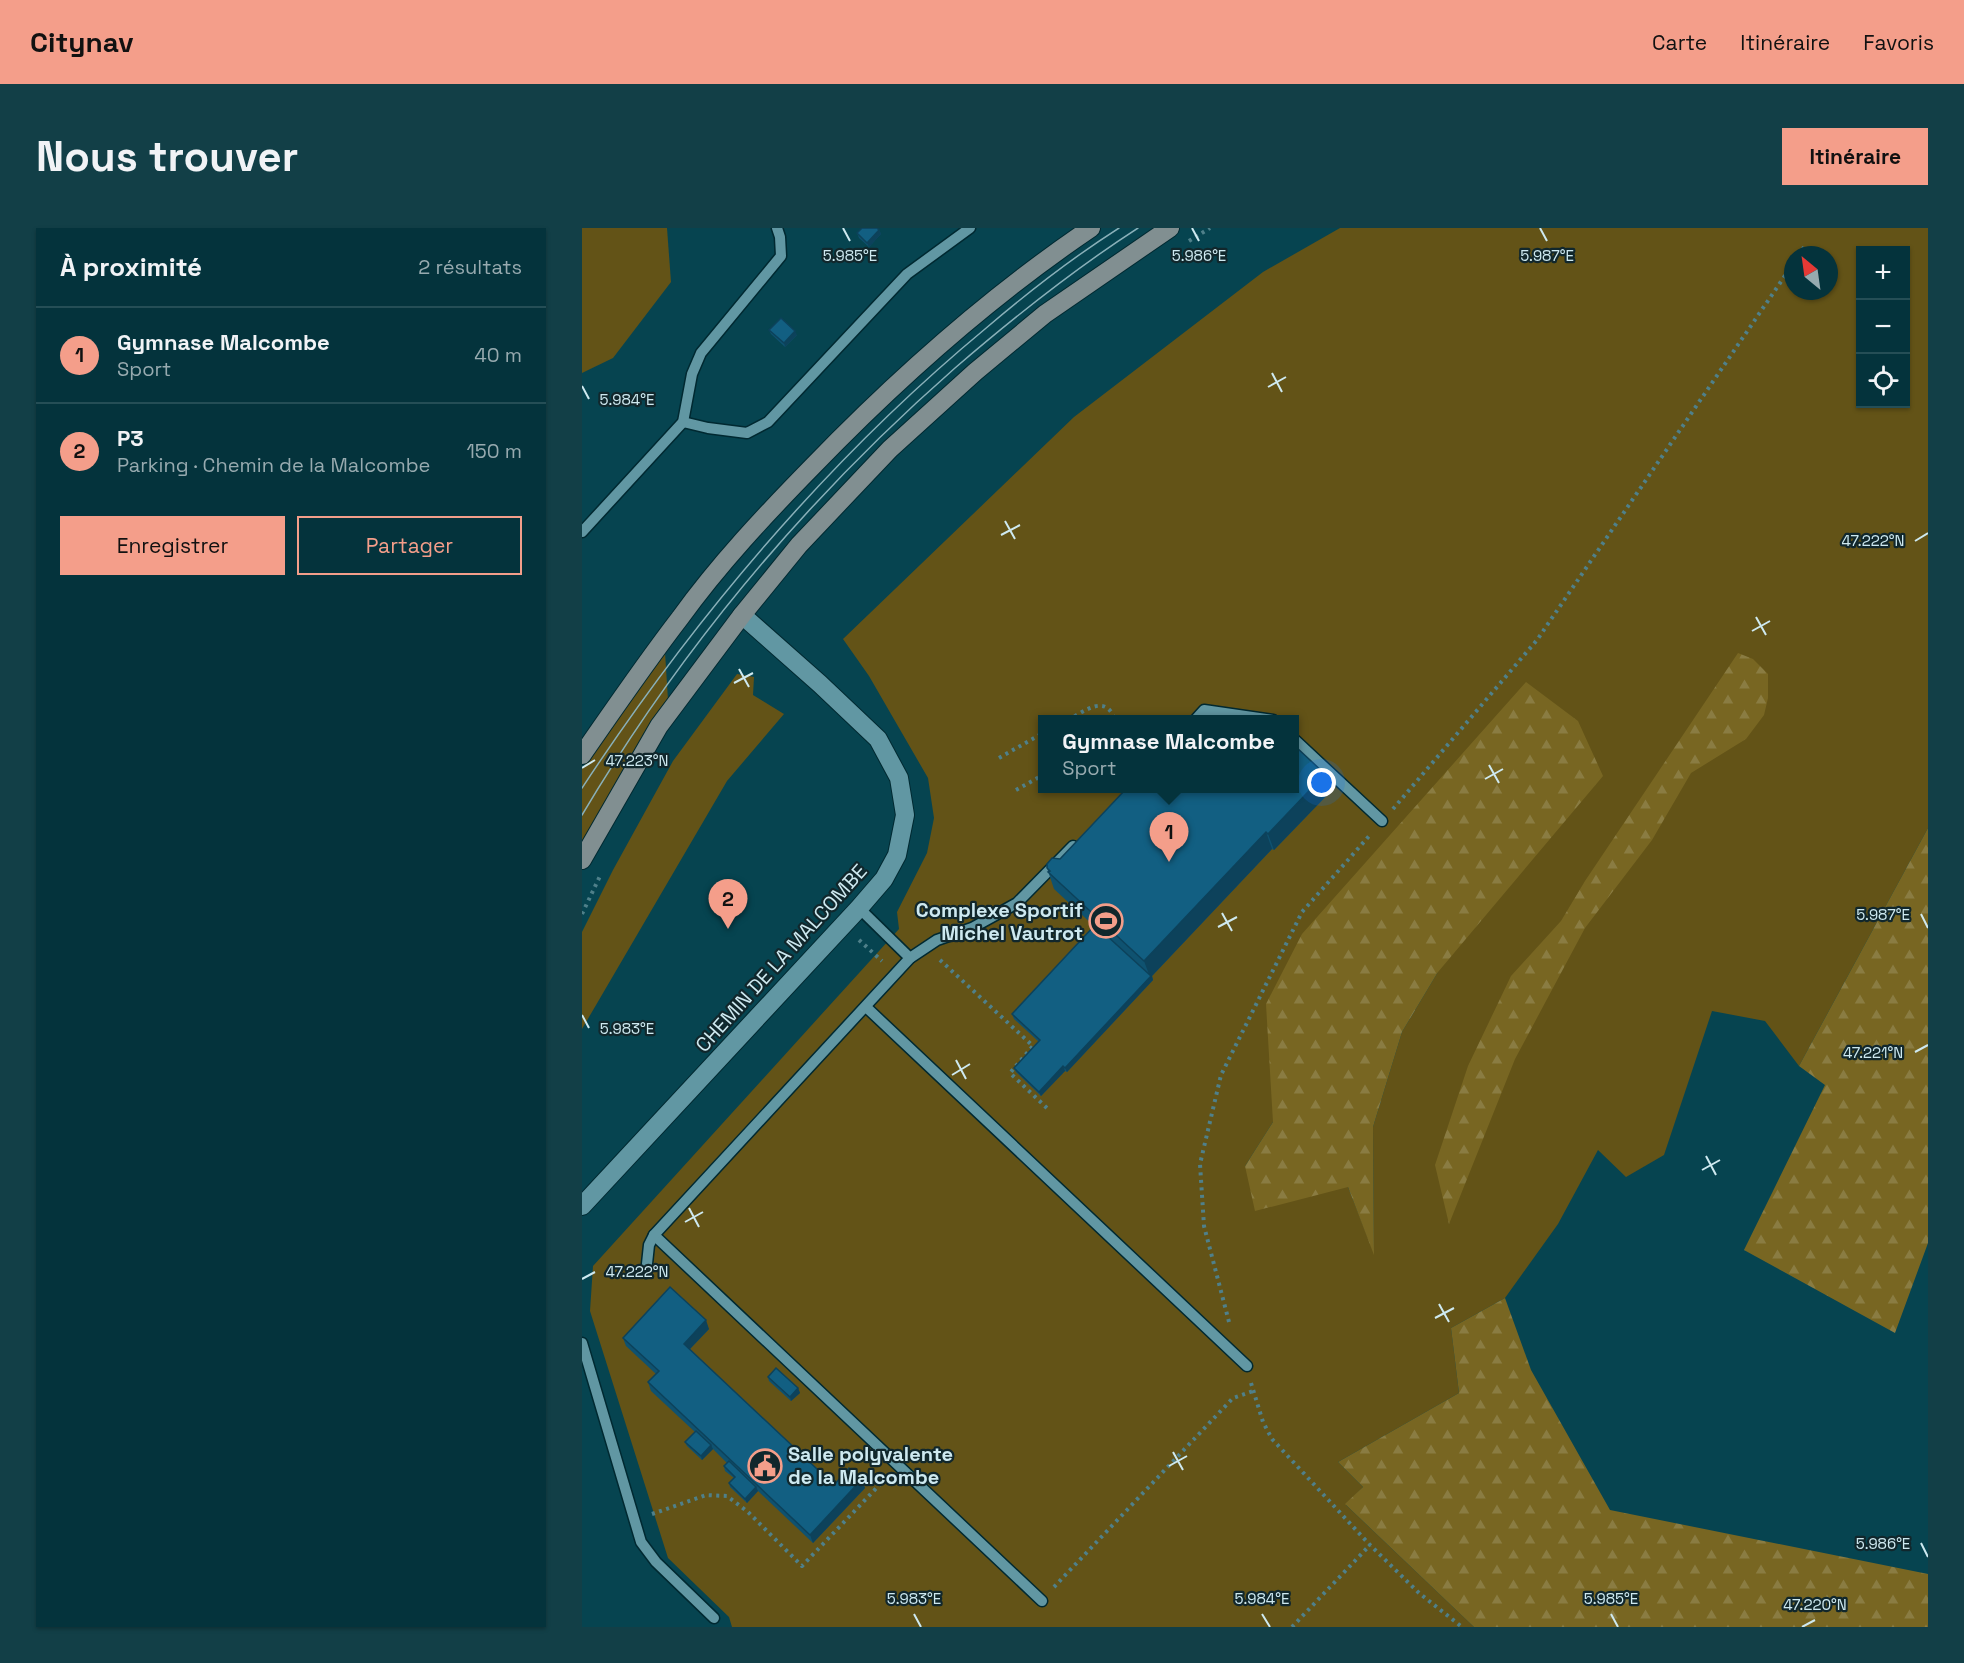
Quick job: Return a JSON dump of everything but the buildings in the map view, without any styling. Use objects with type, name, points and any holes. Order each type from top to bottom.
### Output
[{"type":"main road","points":[[582,754],[681,616],[766,514],[853,424],[928,355],[991,302],[1058,250],[1091,228]]},
{"type":"main road","points":[[582,860],[659,726],[742,615],[799,545],[890,449],[975,372],[1045,314],[1170,228]]},
{"type":"street","name":"CHEMIN DE LA MALCOMBE","points":[[582,1206],[859,908],[884,879],[897,855],[905,815],[899,778],[878,739],[742,615]]},
{"type":"lane","points":[[582,532],[683,422],[693,374],[701,353],[781,256],[777,228]]},
{"type":"lane","points":[[683,422],[747,433],[768,422],[908,274],[970,228]]},
{"type":"lane","points":[[1200,715],[1204,710],[1238,715]]},
{"type":"lane","points":[[1299,744],[1382,821]]},
{"type":"lane","points":[[646,1273],[649,1245],[654,1235],[910,958],[937,940],[972,928],[1017,903],[1081,837]]},
{"type":"lane","points":[[859,908],[910,958]]},
{"type":"lane","points":[[866,1007],[1247,1366]]},
{"type":"lane","points":[[654,1235],[1042,1601]]},
{"type":"lane","points":[[582,1343],[641,1542],[656,1562],[714,1618]]},
{"type":"path","points":[[1182,246],[1210,228]]},
{"type":"path","points":[[1230,1326],[1204,1226],[1200,1164],[1221,1075],[1302,912],[1537,640],[1784,277]]},
{"type":"path","points":[[1078,715],[1099,705],[1107,706],[1114,715]]},
{"type":"path","points":[[999,758],[1038,737]]},
{"type":"path","points":[[1016,790],[1038,779]]},
{"type":"path","points":[[582,914],[602,873]]},
{"type":"path","points":[[856,937],[896,975]]},
{"type":"path","points":[[926,946],[1033,1046],[1010,1073],[1049,1110]]},
{"type":"path","points":[[1247,1366],[1263,1422],[1272,1439],[1370,1545],[1419,1593],[1462,1627]]},
{"type":"path","points":[[1042,1601],[1233,1398],[1253,1391]]},
{"type":"path","points":[[649,1515],[706,1495],[727,1496],[748,1512],[802,1566],[898,1466]]},
{"type":"path","points":[[1292,1627],[1370,1545]]},
{"type":"shaded area","points":[[582,228],[667,228],[671,282],[613,358],[582,373]]},
{"type":"shaded area","name":"Complexe Sportif Michel Vautrot","points":[[1340,228],[1928,228],[1928,828],[1799,1066],[1765,1021],[1712,1011],[1664,1155],[1626,1177],[1598,1150],[1558,1224],[1505,1298],[1451,1328],[1459,1393],[1338,1462],[1363,1487],[1346,1505],[1474,1627],[732,1627],[729,1617],[668,1558],[590,1311],[593,1266],[899,929],[897,912],[927,853],[934,818],[928,778],[869,676],[843,639],[1074,417],[1263,272]],"holes":[[[1438,972],[1402,1032],[1373,1127],[1374,1253],[1348,1187],[1245,1166],[1273,1122]]]},
{"type":"shaded area","points":[[665,652],[668,700],[582,845],[582,769]]},
{"type":"shaded area","points":[[737,674],[754,677],[753,695],[784,714],[727,781],[582,1029],[582,932],[673,761]]},
{"type":"green space","points":[[1738,653],[1753,659],[1768,674],[1768,698],[1764,715],[1746,739],[1691,773],[1652,840],[1585,928],[1515,1059],[1449,1224],[1435,1165],[1468,1066],[1511,976],[1561,921],[1585,881]]},
{"type":"green space","points":[[1526,682],[1578,721],[1603,776],[1438,972],[1402,1032],[1373,1127],[1374,1255],[1348,1187],[1255,1211],[1245,1166],[1273,1122],[1266,1004],[1302,934]]},
{"type":"green space","points":[[1928,828],[1928,1243],[1895,1333],[1744,1250],[1825,1085],[1799,1066]]},
{"type":"green space","points":[[1505,1298],[1531,1370],[1610,1510],[1928,1574],[1928,1627],[1474,1627],[1345,1504],[1363,1487],[1338,1462],[1459,1393],[1451,1328]]},
{"type":"tram line","points":[[582,788],[670,663],[718,602],[818,487],[927,379],[985,329],[1050,276],[1119,228]]},
{"type":"tram line","points":[[582,815],[662,692],[705,634],[751,577],[849,469],[901,417],[999,331],[1044,295],[1138,228]]},
{"type":"place","name":"Gymnase Malcombe","points":[[1169,862]]},
{"type":"place","name":"Complexe Sportif Michel Vautrot","points":[[1106,921]]},
{"type":"place","name":"P3","points":[[728,929]]},
{"type":"place","name":"Salle polyvalente de la Malcombe","points":[[765,1466]]}]
